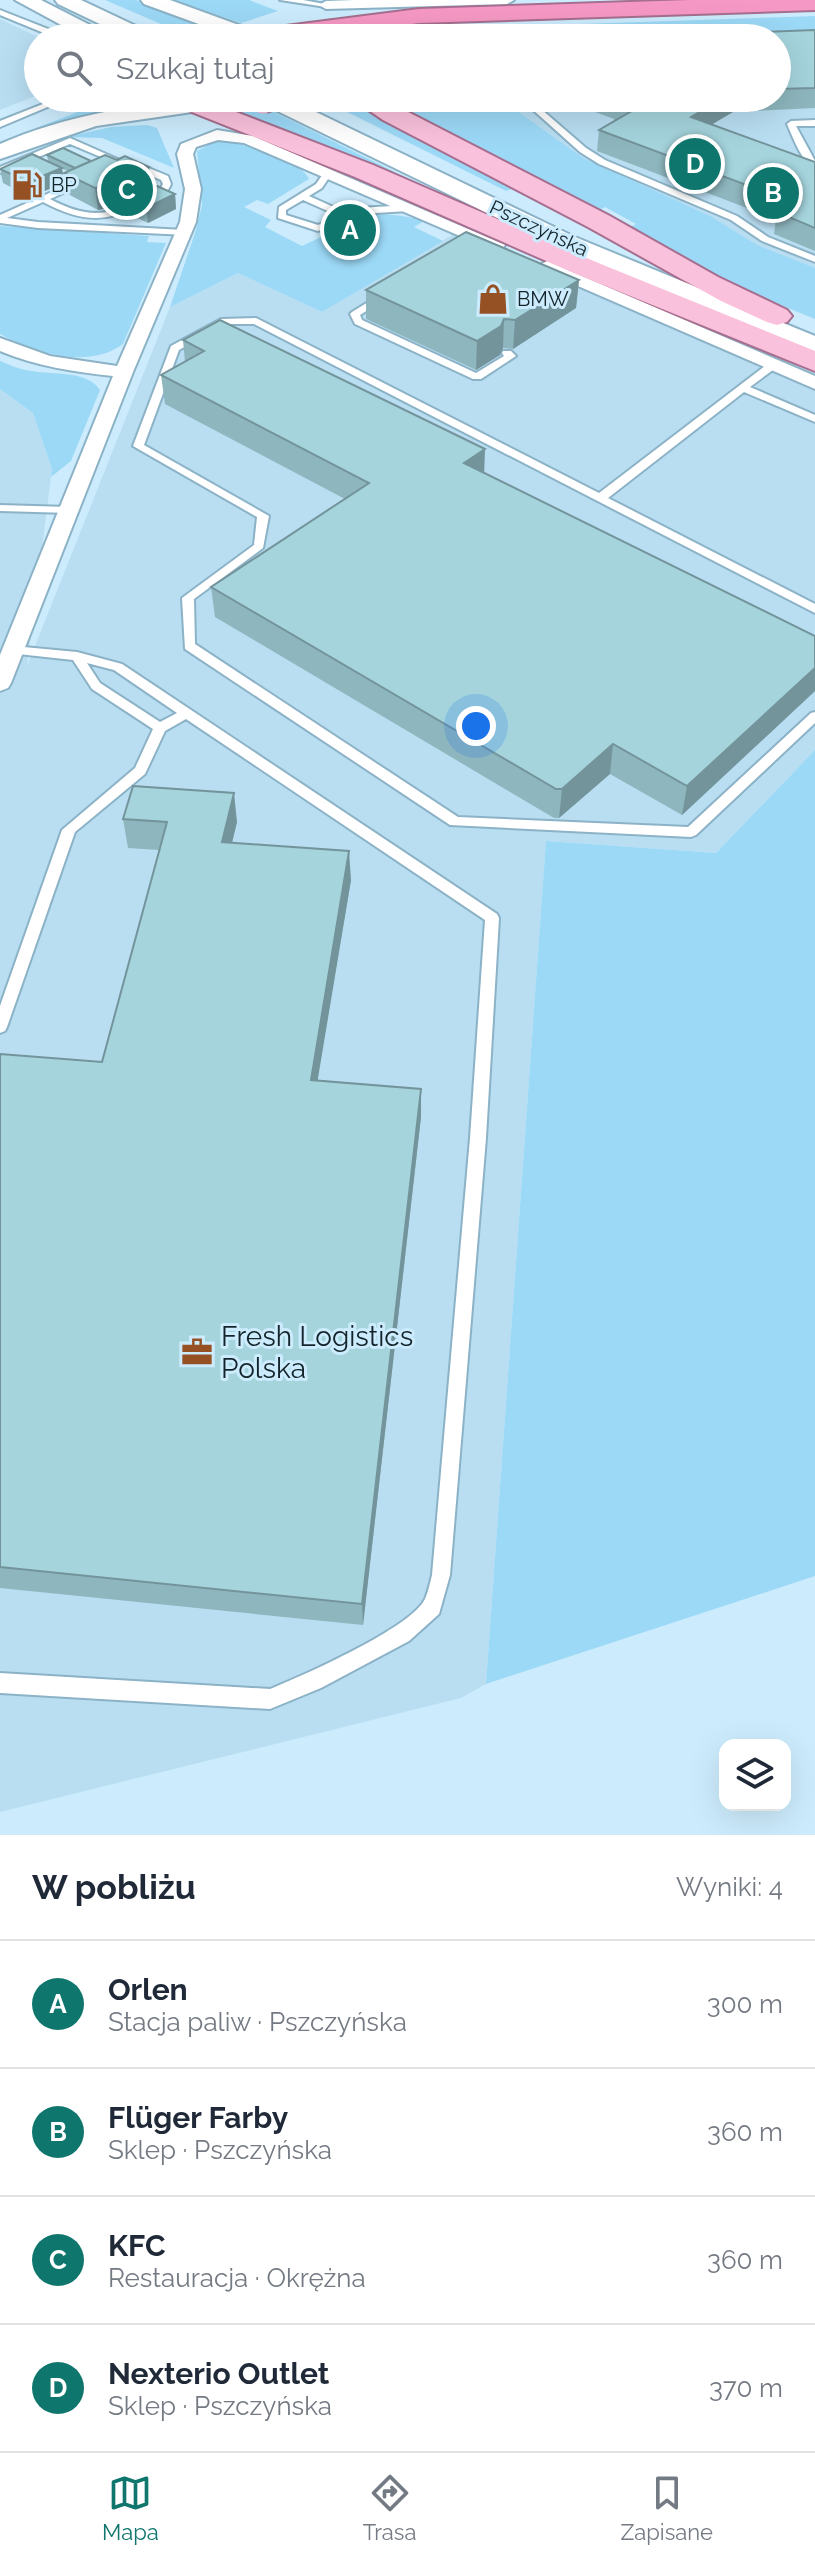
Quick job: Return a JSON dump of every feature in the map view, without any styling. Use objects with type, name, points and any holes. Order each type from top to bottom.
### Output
[{"type":"highway","points":[[357,24],[419,16],[815,3]]},
{"type":"highway","points":[[482,24],[815,12]]},
{"type":"main road","points":[[25,0],[70,24]]},
{"type":"main road","points":[[65,0],[116,24]]},
{"type":"main road","points":[[90,0],[141,24]]},
{"type":"main road","points":[[151,0],[219,24]]},
{"type":"main road","points":[[0,137],[67,112]]},
{"type":"main road","points":[[0,152],[71,123],[128,112]]},
{"type":"main road","points":[[214,112],[364,171],[586,268],[815,362]]},
{"type":"main road","name":"Pszczyńska","points":[[295,112],[566,242],[815,346]]},
{"type":"main road","name":"Pszczyńska","points":[[325,112],[537,214],[815,331]]},
{"type":"main road","points":[[389,112],[496,171],[596,220],[736,300]]},
{"type":"street","points":[[326,5],[507,0]]},
{"type":"street","points":[[0,683],[124,372],[184,233],[193,189],[185,149],[193,142],[207,137],[236,136],[408,208],[475,242],[815,383]]},
{"type":"street","points":[[0,344],[38,361],[124,372]]},
{"type":"lane","points":[[284,0],[326,5]]},
{"type":"lane","points":[[0,12],[29,24]]},
{"type":"lane","points":[[0,124],[30,112]]},
{"type":"lane","points":[[539,112],[583,150],[602,162],[734,218],[765,239],[815,259]]},
{"type":"lane","points":[[815,123],[791,124],[815,167]]},
{"type":"lane","points":[[0,170],[70,141],[165,178],[167,184],[164,191],[106,217],[69,214],[45,200]]},
{"type":"lane","points":[[27,159],[40,165]]},
{"type":"lane","points":[[113,168],[125,162]]},
{"type":"lane","points":[[328,173],[319,186],[282,209],[281,216],[318,228],[345,215],[408,208]]},
{"type":"lane","points":[[66,177],[79,183]]},
{"type":"lane","points":[[0,219],[90,178]]},
{"type":"lane","points":[[304,197],[345,215]]},
{"type":"lane","points":[[0,219],[38,225],[184,233]]},
{"type":"lane","points":[[394,291],[355,314],[358,322],[477,377],[511,356],[507,353]]},
{"type":"lane","points":[[815,609],[256,321],[224,321],[175,348],[138,446],[263,516],[259,546],[188,598],[189,646],[455,822],[691,832],[815,716]]},
{"type":"lane","points":[[599,499],[773,365]]},
{"type":"lane","points":[[743,388],[815,419]]},
{"type":"lane","points":[[0,508],[69,510]]},
{"type":"lane","points":[[0,1683],[270,1699],[314,1681],[402,1634],[432,1607],[441,1575],[477,1154],[492,918],[118,667],[77,656],[13,650]]},
{"type":"lane","points":[[77,656],[96,686],[160,728]]},
{"type":"lane","points":[[0,1027],[69,830],[140,771],[160,728],[188,712]]},
{"type":"shaded area","points":[[105,0],[136,0],[204,24],[161,24]]},
{"type":"shaded area","points":[[172,0],[249,0],[278,11],[241,23]]},
{"type":"shaded area","points":[[815,16],[815,39],[791,39],[791,24],[583,24]]},
{"type":"shaded area","points":[[0,19],[24,30],[24,101],[0,110]]},
{"type":"shaded area","points":[[815,26],[815,294],[437,112],[791,112],[791,34]]},
{"type":"shaded area","points":[[78,112],[105,112],[38,132],[0,148],[0,142]]},
{"type":"shaded area","points":[[233,112],[274,112],[427,188],[424,190]]},
{"type":"shaded area","points":[[347,112],[376,112],[514,188],[506,191]]},
{"type":"shaded area","points":[[402,112],[519,112],[583,158],[710,216],[757,245],[815,268],[815,319],[726,283],[627,229],[636,224],[605,207],[600,210],[609,217]]},
{"type":"shaded area","points":[[147,125],[157,128],[174,168],[102,138],[67,137],[111,127]]},
{"type":"shaded area","points":[[227,141],[273,155],[305,173],[309,179],[268,204],[257,200],[244,207],[271,220],[265,227],[302,246],[323,236],[334,241],[330,244],[353,254],[367,246],[353,239],[368,231],[345,221],[373,215],[395,215],[424,221],[414,227],[443,241],[322,312],[238,273],[170,307],[202,205],[197,151],[214,142]]},
{"type":"shaded area","points":[[0,226],[149,236],[147,242],[166,243],[123,344],[94,356],[62,356],[29,347],[0,334]]},
{"type":"shaded area","points":[[457,232],[815,384],[815,750],[716,853],[546,841],[486,1684],[461,1698],[0,1812],[0,389],[33,413],[52,469],[27,666],[170,307],[238,273],[322,312]]},
{"type":"shaded area","points":[[0,361],[28,370],[78,376],[100,390],[71,461],[51,477],[52,469],[33,413],[0,389]]},
{"type":"shaded area","points":[[815,750],[815,1576],[486,1684],[546,841],[716,853]]},
{"type":"building","points":[[815,30],[815,88],[791,89],[791,31]]},
{"type":"building","points":[[630,112],[699,112],[691,117],[815,162],[815,228],[777,212],[792,202],[599,130]]},
{"type":"building","points":[[63,148],[91,161],[75,168],[47,155]]},
{"type":"building","points":[[32,154],[62,168],[28,182],[0,169]]},
{"type":"building","points":[[105,155],[117,160],[125,156],[149,167],[114,185],[95,188],[64,173]]},
{"type":"building","points":[[157,186],[175,194],[146,208],[127,199]]},
{"type":"building","points":[[466,232],[579,280],[515,320],[504,319],[501,326],[477,341],[366,290]]},
{"type":"building","points":[[220,320],[485,449],[464,463],[815,636],[815,668],[687,786],[613,744],[562,789],[556,789],[211,587],[369,483],[161,375],[204,351],[183,340]]},
{"type":"building","name":"Fresh Logistics Polska","points":[[133,786],[234,793],[222,842],[349,851],[311,1080],[421,1089],[362,1604],[0,1567],[0,1054],[102,1062],[167,822],[123,819]]},
{"type":"place","name":"Nexterio Outlet","points":[[695,164]]},
{"type":"place","name":"BP","points":[[27,185]]},
{"type":"place","name":"KFC","points":[[127,190]]},
{"type":"place","name":"Flüger Farby","points":[[773,193]]},
{"type":"place","name":"Orlen","points":[[350,230]]},
{"type":"place","name":"BMW","points":[[493,299]]},
{"type":"place","name":"Fresh Logistics Polska","points":[[197,1352]]}]
